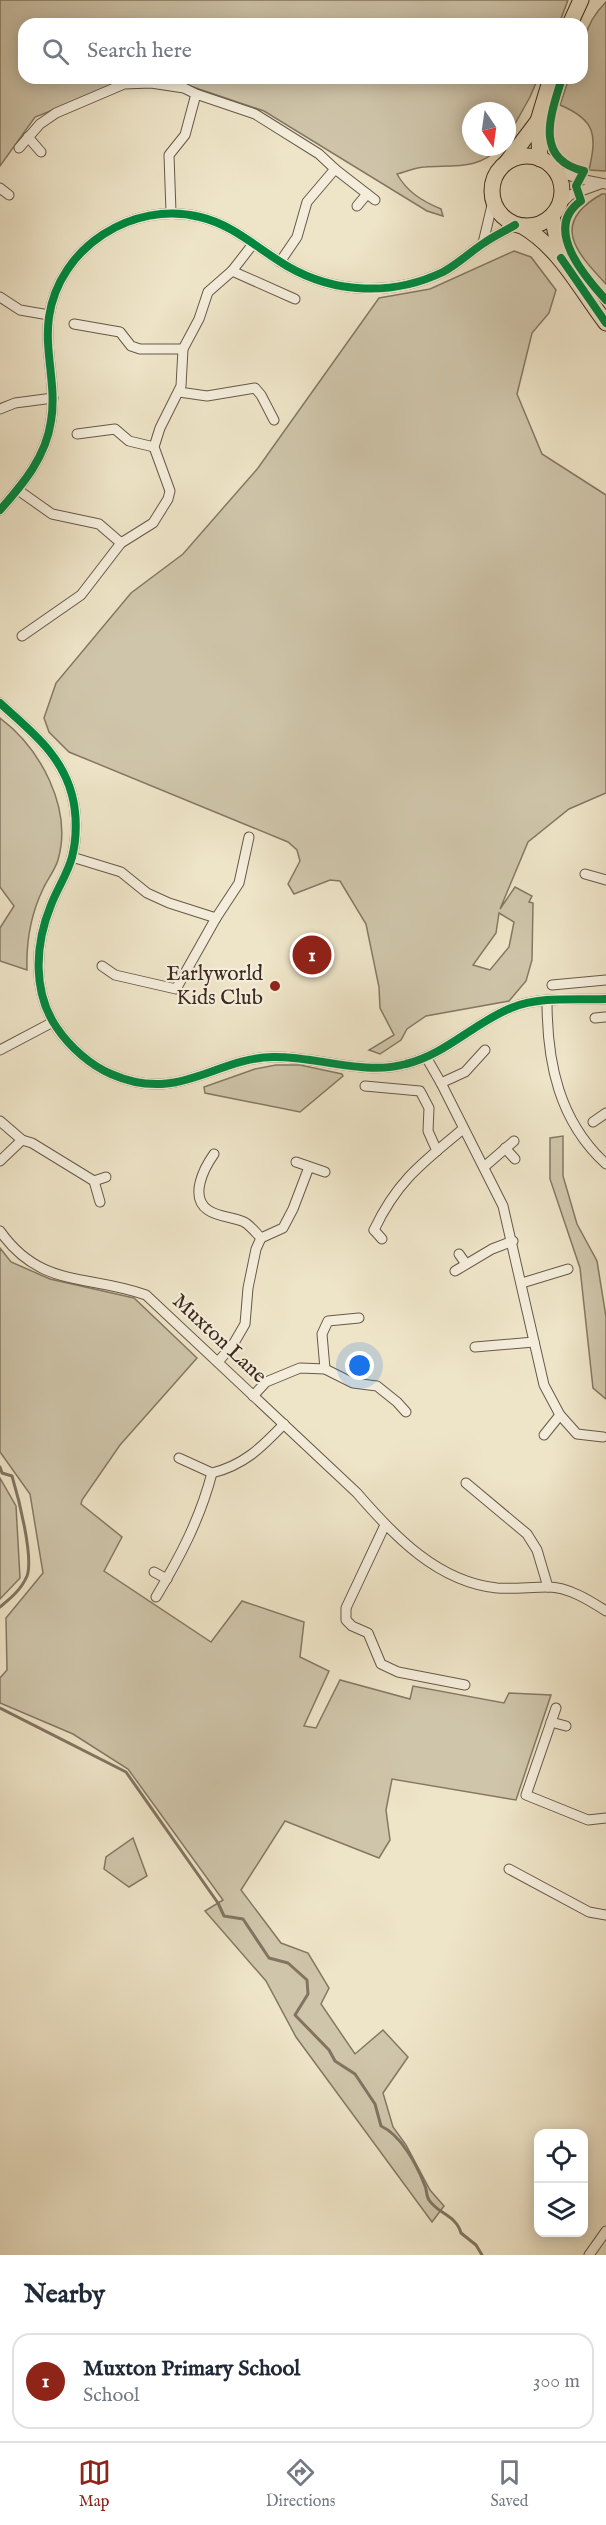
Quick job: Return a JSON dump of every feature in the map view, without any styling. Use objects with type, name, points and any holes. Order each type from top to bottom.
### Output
[{"type":"main road","points":[[573,18],[581,0]]},
{"type":"main road","points":[[549,84],[538,121],[500,168],[492,184],[493,201],[498,212],[519,226],[535,233],[561,258],[606,323]]},
{"type":"main road","points":[[538,121],[540,159]]},
{"type":"main road","points":[[507,162],[529,156],[540,159],[556,171],[562,188],[556,211],[561,258]]},
{"type":"main road","points":[[519,226],[543,223],[556,211]]},
{"type":"street","points":[[19,148],[45,119],[124,84],[172,85],[184,87],[196,94],[255,114],[319,154],[375,200]]},
{"type":"street","points":[[171,212],[169,155],[184,135],[196,94]]},
{"type":"street","points":[[28,137],[40,152]]},
{"type":"street","points":[[280,262],[297,237],[307,202],[335,169]]},
{"type":"street","points":[[556,171],[580,179],[604,183]]},
{"type":"street","points":[[556,211],[570,195],[604,183]]},
{"type":"street","points":[[0,188],[9,195]]},
{"type":"street","points":[[357,206],[366,194]]},
{"type":"street","points":[[483,243],[493,201]]},
{"type":"street","points":[[0,510],[18,490],[41,455],[47,440],[52,399],[47,342],[49,315],[58,285],[70,264],[84,248],[129,220],[171,212],[208,219],[238,232],[302,275],[360,289],[389,289],[443,272],[483,243],[519,226]]},
{"type":"street","points":[[22,636],[81,595],[121,543],[153,523],[168,500],[170,491],[154,447],[160,428],[179,392],[183,349],[199,319],[208,292],[232,270],[253,244]]},
{"type":"street","points":[[232,270],[295,299]]},
{"type":"street","points":[[0,297],[20,310],[49,315]]},
{"type":"street","points":[[75,324],[120,332],[131,346],[140,349],[183,349]]},
{"type":"street","points":[[179,392],[207,396],[255,388],[261,394],[274,420]]},
{"type":"street","points":[[0,408],[15,403],[52,399]]},
{"type":"street","points":[[77,434],[115,429],[129,441],[154,447]]},
{"type":"street","points":[[18,490],[52,514],[99,524],[121,543]]},
{"type":"street","points":[[0,703],[44,742],[65,775],[76,816],[72,857],[45,921],[39,948],[39,980],[53,1022],[67,1041],[96,1067],[113,1076],[151,1083],[183,1083],[245,1062],[270,1057],[383,1068],[405,1065],[426,1057],[512,1008],[547,1001],[606,999]]},
{"type":"street","points":[[102,966],[115,975],[176,990],[216,918],[239,883],[249,837]]},
{"type":"street","points":[[72,857],[121,872],[147,893],[169,903],[216,918]]},
{"type":"street","points":[[592,873],[606,880]]},
{"type":"street","points":[[552,985],[606,980]]},
{"type":"street","points":[[547,1001],[553,1078],[562,1105],[582,1138],[606,1164]]},
{"type":"street","points":[[595,1018],[606,1020]]},
{"type":"street","points":[[0,1050],[53,1022]]},
{"type":"street","points":[[441,1083],[465,1072],[485,1050]]},
{"type":"street","points":[[426,1057],[503,1206],[513,1241],[544,1384],[560,1415],[577,1434],[603,1437]]},
{"type":"street","points":[[365,1086],[420,1091],[429,1108],[428,1131],[437,1150]]},
{"type":"street","points":[[377,1086],[378,1098]]},
{"type":"street","points":[[593,1122],[606,1113]]},
{"type":"street","points":[[0,1121],[22,1140],[94,1181],[106,1178]]},
{"type":"street","points":[[382,1239],[370,1231],[397,1188],[463,1129]]},
{"type":"street","points":[[0,1161],[22,1140]]},
{"type":"street","points":[[484,1167],[514,1141]]},
{"type":"street","points":[[505,1149],[514,1159]]},
{"type":"street","points":[[214,1154],[199,1183],[200,1200],[206,1209],[246,1222],[261,1238]]},
{"type":"street","points":[[296,1162],[325,1172]]},
{"type":"street","points":[[218,1362],[234,1343],[245,1324],[248,1288],[256,1249],[261,1238],[283,1228],[309,1167]]},
{"type":"street","points":[[94,1181],[100,1202]]},
{"type":"street","name":"Muxton Lane","points":[[0,1231],[32,1264],[62,1278],[146,1295],[357,1493],[385,1525],[439,1570],[453,1577],[496,1588],[549,1587],[571,1592],[606,1611]]},
{"type":"street","points":[[455,1271],[492,1249],[513,1241]]},
{"type":"street","points":[[459,1254],[466,1264]]},
{"type":"street","points":[[522,1283],[568,1269]]},
{"type":"street","points":[[325,1369],[322,1334],[328,1321],[359,1318]]},
{"type":"street","points":[[475,1347],[534,1342]]},
{"type":"street","points":[[253,1396],[266,1382],[300,1368],[325,1369],[353,1383],[377,1386],[397,1402],[405,1412]]},
{"type":"street","points":[[544,1435],[560,1415]]},
{"type":"street","points":[[179,1458],[212,1473],[233,1468],[259,1452],[284,1424]]},
{"type":"street","points":[[156,1597],[186,1545],[199,1515],[212,1473]]},
{"type":"street","points":[[466,1483],[527,1534],[537,1550],[549,1587]]},
{"type":"street","points":[[385,1525],[346,1608],[346,1620],[352,1626],[368,1633],[381,1664],[398,1672],[465,1685]]},
{"type":"street","points":[[154,1572],[167,1579]]},
{"type":"street","points":[[556,1708],[526,1795],[588,1820],[606,1818]]},
{"type":"street","points":[[551,1722],[566,1726]]},
{"type":"street","points":[[509,1869],[589,1912],[606,1915]]},
{"type":"street","points":[[514,1885],[520,1876]]},
{"type":"street","points":[[588,2255],[606,2231]]},
{"type":"shaded area","points":[[0,0],[568,0],[561,18],[18,18],[18,84],[119,84],[35,117],[0,166]]},
{"type":"shaded area","points":[[606,2],[606,171],[589,170],[593,147],[591,130],[581,117],[560,105],[567,84],[588,84],[588,28]]},
{"type":"shaded area","points":[[184,84],[535,84],[516,122],[516,102],[462,102],[462,156],[489,156],[484,160],[466,165],[422,167],[397,174],[405,186],[416,195],[441,209],[443,216],[427,211],[264,111]]},
{"type":"shaded area","points":[[602,194],[606,194],[606,284],[577,249],[572,227],[576,216],[586,205]]},
{"type":"shaded area","points":[[514,251],[531,257],[556,290],[549,313],[532,333],[517,394],[542,454],[606,495],[606,793],[569,809],[528,842],[500,909],[515,887],[532,896],[529,902],[533,903],[532,960],[526,981],[509,1001],[426,1016],[407,1029],[401,1040],[380,1054],[369,1050],[394,1035],[380,1008],[379,987],[366,924],[340,881],[330,880],[294,894],[288,884],[300,861],[297,850],[288,842],[69,752],[49,732],[44,718],[56,683],[131,593],[183,554],[258,468],[379,298],[430,289]],"holes":[[[499,913],[514,922],[509,947],[490,970],[473,965],[496,933]]]},
{"type":"shaded area","points":[[0,718],[15,731],[40,762],[57,800],[61,820],[58,860],[43,889],[32,918],[27,949],[27,970],[0,961],[0,928],[14,906],[0,887]]},
{"type":"shaded area","points":[[276,1065],[300,1065],[343,1076],[300,1112],[205,1093],[204,1087],[255,1069]]},
{"type":"shaded area","points":[[563,1136],[563,1176],[577,1224],[597,1261],[606,1317],[606,1399],[593,1388],[580,1268],[550,1179],[550,1138]]},
{"type":"shaded area","points":[[0,1248],[11,1262],[50,1279],[134,1298],[197,1358],[120,1445],[82,1500],[81,1504],[122,1537],[104,1571],[211,1642],[242,1601],[304,1622],[300,1657],[329,1671],[304,1726],[316,1728],[340,1680],[410,1699],[413,1686],[504,1703],[509,1693],[551,1695],[516,1800],[392,1779],[386,1810],[390,1840],[379,1858],[285,1821],[241,1890],[281,1943],[308,1953],[329,1988],[321,2004],[355,2054],[383,2030],[408,2057],[383,2093],[393,2127],[406,2145],[430,2190],[444,2206],[432,2222],[296,2037],[266,1981],[205,1911],[223,1900],[128,1769],[73,1734],[0,1703],[0,1678],[7,1670],[6,1618],[43,1573],[30,1494],[0,1452]]},
{"type":"shaded area","points":[[0,1478],[16,1506],[20,1578],[0,1599]]},
{"type":"shaded area","points":[[133,1838],[147,1876],[129,1887],[104,1869],[106,1857]]},
{"type":"waterway","points":[[0,1467],[2,1473],[12,1476],[15,1485],[24,1526],[29,1567],[22,1585],[0,1607]]},
{"type":"waterway","points":[[0,1708],[126,1772],[218,1903],[224,1916],[243,1919],[269,1958],[288,1963],[307,1980],[308,1994],[295,2015],[329,2050],[335,2061],[355,2074],[375,2104],[381,2126],[402,2143],[413,2160],[429,2200],[455,2222],[461,2233],[476,2245],[482,2255]]},
{"type":"cycle path","points":[[560,84],[551,120],[552,146],[558,156],[568,165],[584,171],[576,186],[581,201],[570,212],[566,225],[566,238],[579,266],[606,300]]},
{"type":"cycle path","points":[[0,510],[39,458],[48,434],[53,395],[48,330],[56,292],[67,269],[103,234],[125,223],[150,216],[175,214],[200,217],[235,232],[305,275],[344,287],[384,288],[424,280],[443,272],[488,240],[515,225]]},
{"type":"cycle path","points":[[561,258],[606,323]]},
{"type":"cycle path","points":[[0,703],[33,733],[52,755],[67,780],[74,802],[76,818],[74,850],[51,905],[39,952],[43,999],[57,1028],[68,1042],[81,1055],[111,1074],[135,1082],[157,1084],[177,1082],[232,1064],[273,1057],[306,1059],[357,1067],[390,1067],[406,1064],[434,1053],[498,1014],[522,1004],[558,999],[606,999]]},
{"type":"place","name":"Muxton Primary School","points":[[312,955]]},
{"type":"place","name":"Earlyworld Kids Club","points":[[275,986]]}]
